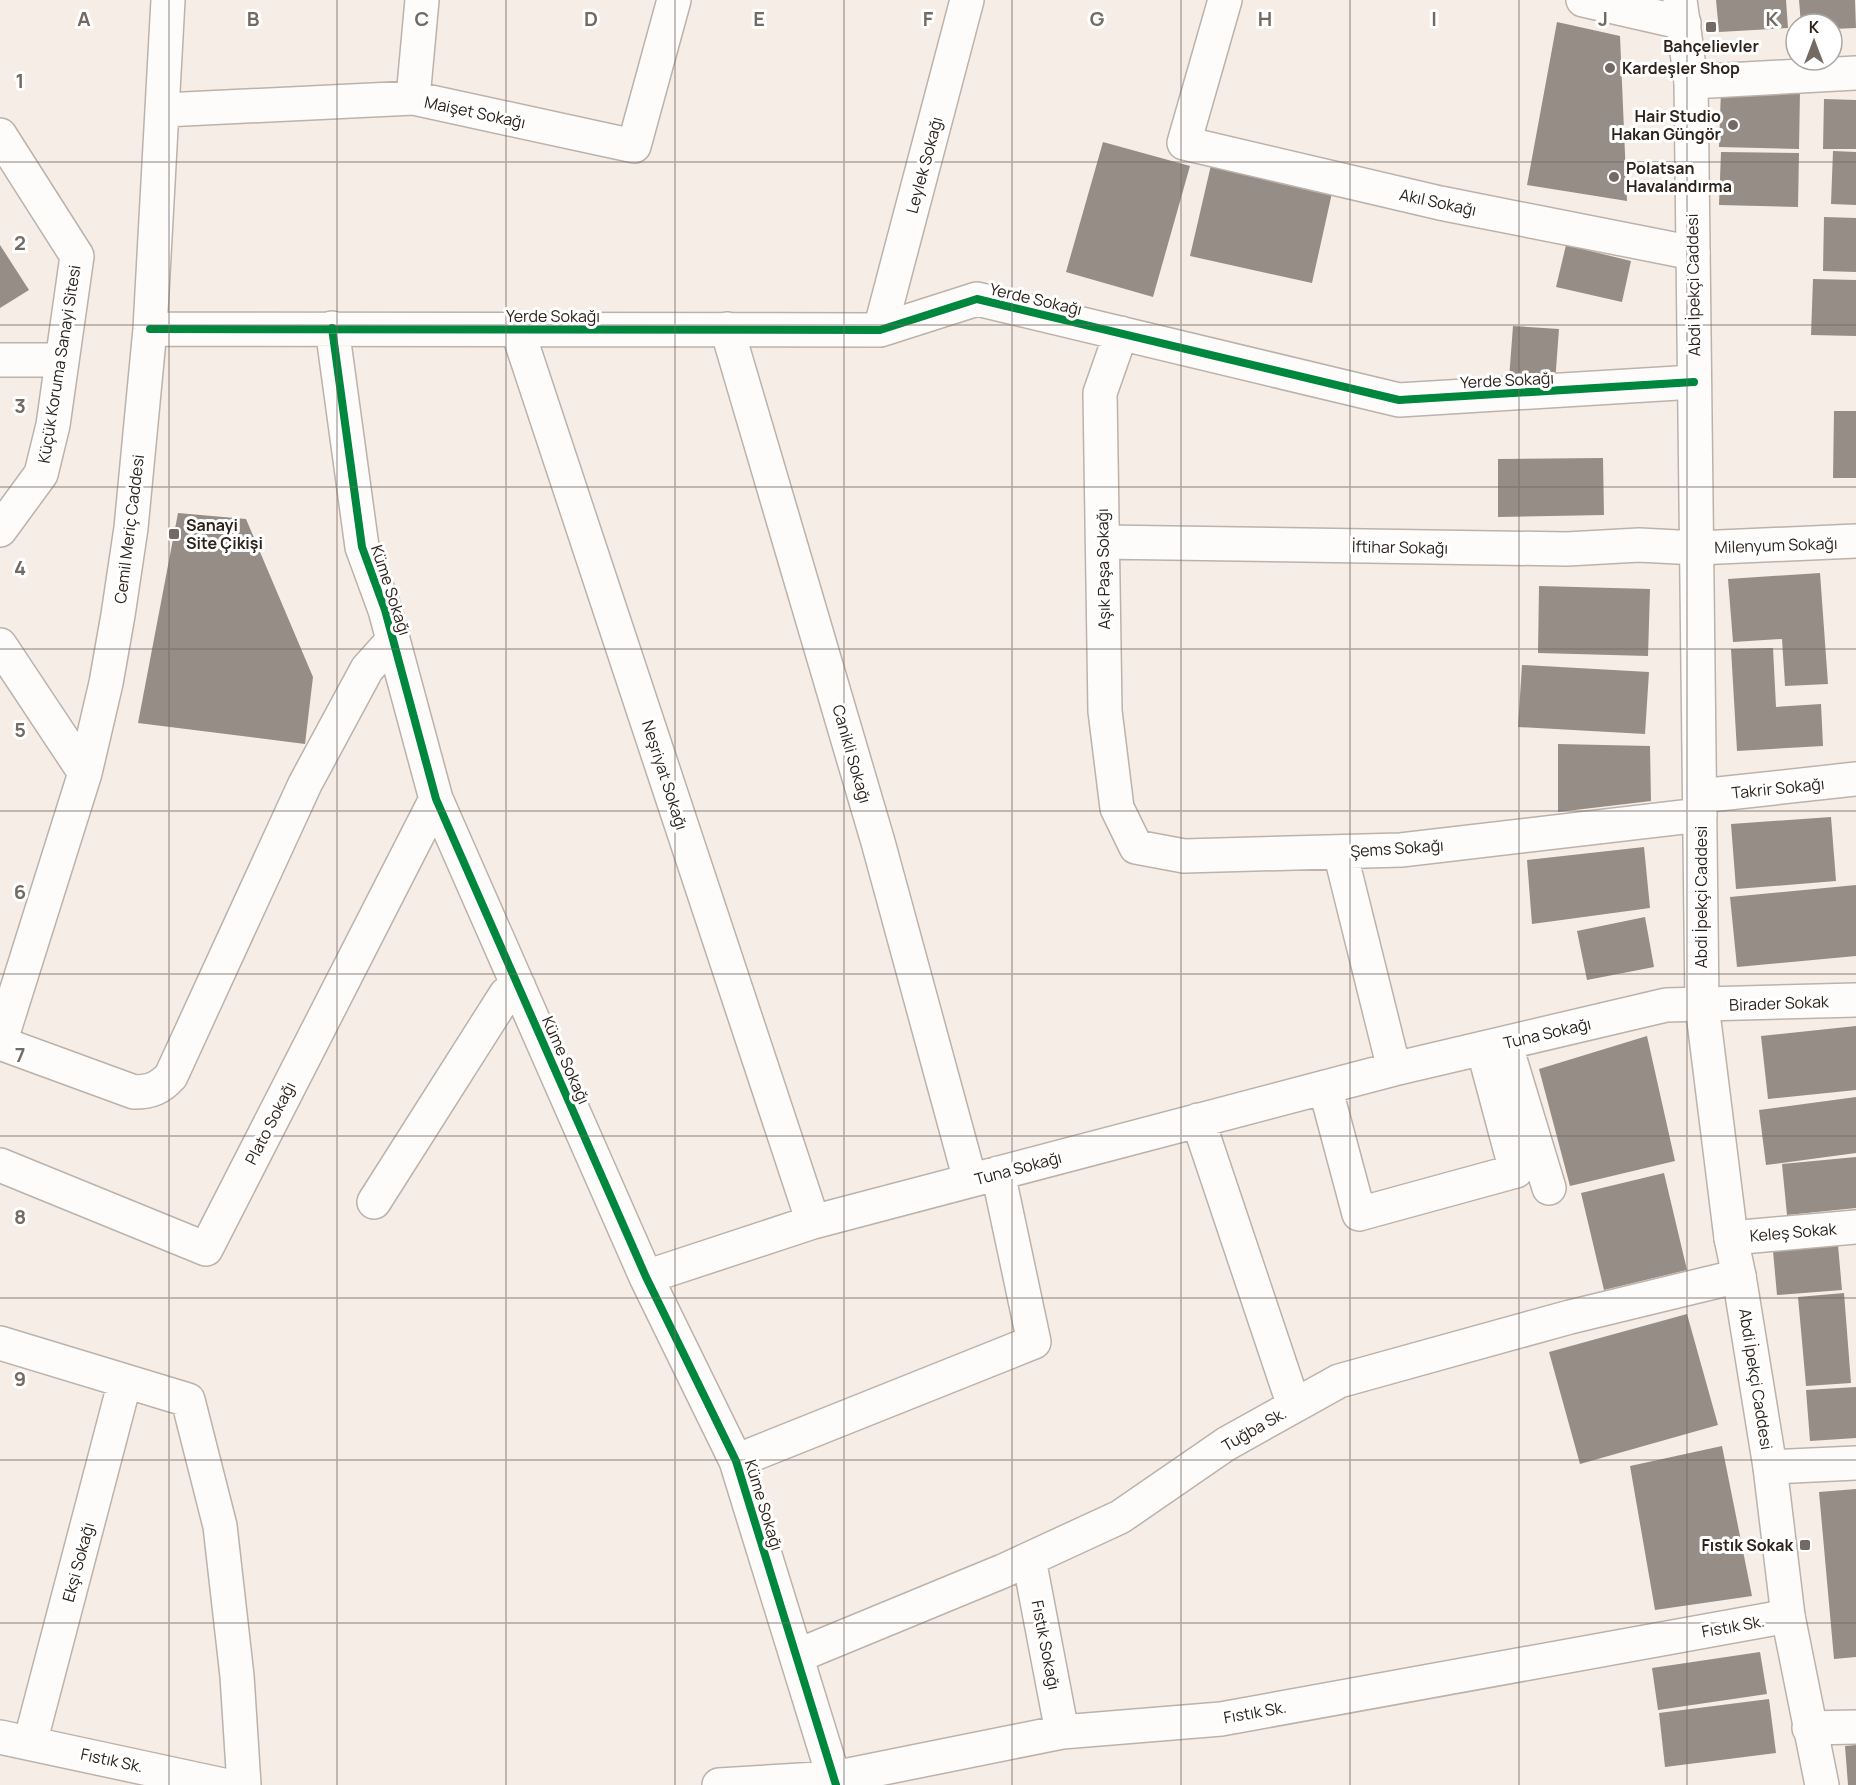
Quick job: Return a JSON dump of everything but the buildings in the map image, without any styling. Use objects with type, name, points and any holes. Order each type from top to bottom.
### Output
[{"type":"street","name":"Cemil Meriç Caddesi","points":[[0,1043],[85,773],[106,683],[125,572],[150,329],[164,110],[168,0]]},
{"type":"street","points":[[413,98],[422,0]]},
{"type":"street","name":"Maişet Sokağı","points":[[164,110],[413,98],[634,146],[674,0]]},
{"type":"street","name":"Leylek Sokağı","points":[[880,330],[967,0]]},
{"type":"street","name":"Akıl Sokağı","points":[[1225,0],[1184,143],[1440,203],[1693,253]]},
{"type":"street","points":[[1582,0],[1682,11]]},
{"type":"street","name":"Abdi İpekçi Caddesi","points":[[1682,11],[1690,82],[1702,1005],[1731,1238],[1770,1467],[1788,1616],[1822,1785]]},
{"type":"street","points":[[1690,82],[1856,73]]},
{"type":"street","name":"Küçük Koruma Sanayi Sitesi","points":[[0,135],[77,256],[53,425],[41,474],[0,531]]},
{"type":"street","name":"Yerde Sokağı","points":[[150,329],[880,330],[977,299],[1399,400],[1694,382]]},
{"type":"street","name":"Küme Sokağı","points":[[332,328],[362,547],[393,640],[436,799],[646,1277],[736,1461],[835,1782]]},
{"type":"street","name":"Neşriyat Sokağı","points":[[517,329],[813,1222]]},
{"type":"street","name":"Canikli Sokağı","points":[[727,329],[878,842],[1034,1342],[736,1461]]},
{"type":"street","name":"Aşık Paşa Sokağı","points":[[1117,808],[1105,711],[1100,393],[1122,333]]},
{"type":"street","points":[[0,360],[62,360]]},
{"type":"street","name":"Milenyum Sokağı","points":[[1697,548],[1856,541]]},
{"type":"street","name":"İftihar Sokağı","points":[[1103,542],[1556,549],[1639,545],[1697,548]]},
{"type":"street","points":[[0,1043],[135,1092],[155,1090],[164,1084],[171,1076],[305,784],[367,669],[393,640]]},
{"type":"street","points":[[0,645],[85,773]]},
{"type":"street","name":"Takrir Sokağı","points":[[1700,806],[1856,779]]},
{"type":"street","name":"Plato Sokağı","points":[[0,1165],[206,1249],[436,799]]},
{"type":"street","name":"Şems Sokağı","points":[[1117,808],[1136,847],[1184,856],[1401,850],[1700,806]]},
{"type":"street","points":[[1340,852],[1394,1069]]},
{"type":"street","points":[[374,1202],[506,994],[519,987]]},
{"type":"street","name":"Birader Sokak","points":[[1702,1005],[1856,1000]]},
{"type":"street","name":"Tuna Sokağı","points":[[646,1277],[813,1222],[1394,1069],[1666,1005],[1702,1005]]},
{"type":"street","points":[[1325,1087],[1359,1214],[1516,1171],[1494,1046]]},
{"type":"street","points":[[1494,1046],[1549,1188]]},
{"type":"street","points":[[1198,1120],[1294,1406]]},
{"type":"street","name":"Keleş Sokak","points":[[1731,1238],[1856,1227]]},
{"type":"street","name":"Tuğba Sk.","points":[[796,1656],[1029,1559],[1120,1517],[1226,1444],[1339,1381],[1570,1317],[1739,1276]]},
{"type":"street","points":[[0,1343],[188,1401],[220,1526],[237,1676],[244,1785]]},
{"type":"street","name":"Ekşi Sokağı","points":[[15,1740],[125,1381]]},
{"type":"street","points":[[1770,1467],[1856,1463]]},
{"type":"street","name":"Fıstık Sokağı","points":[[1029,1559],[1062,1732]]},
{"type":"street","name":"Fıstık Sk.","points":[[719,1785],[835,1782],[1062,1732],[1221,1719],[1788,1616]]},
{"type":"street","points":[[1809,1728],[1856,1726]]},
{"type":"street","name":"Fıstık Sk.","points":[[15,1740],[223,1785]]},
{"type":"cycle path","points":[[150,329],[880,330],[977,299],[1399,400],[1694,382]]},
{"type":"cycle path","points":[[332,328],[362,547],[385,610],[436,799],[646,1277],[736,1461],[836,1785]]},
{"type":"place","name":"Bahçelievler","points":[[1711,27]]},
{"type":"place","name":"Kardeşler Shop","points":[[1610,68]]},
{"type":"place","name":"Hair Studio Hakan Güngör","points":[[1733,125]]},
{"type":"place","name":"Polatsan Havalandırma","points":[[1614,177]]},
{"type":"place","name":"Sanayi Site Çikişi","points":[[174,534]]},
{"type":"place","name":"Fıstık Sokak","points":[[1805,1545]]}]
